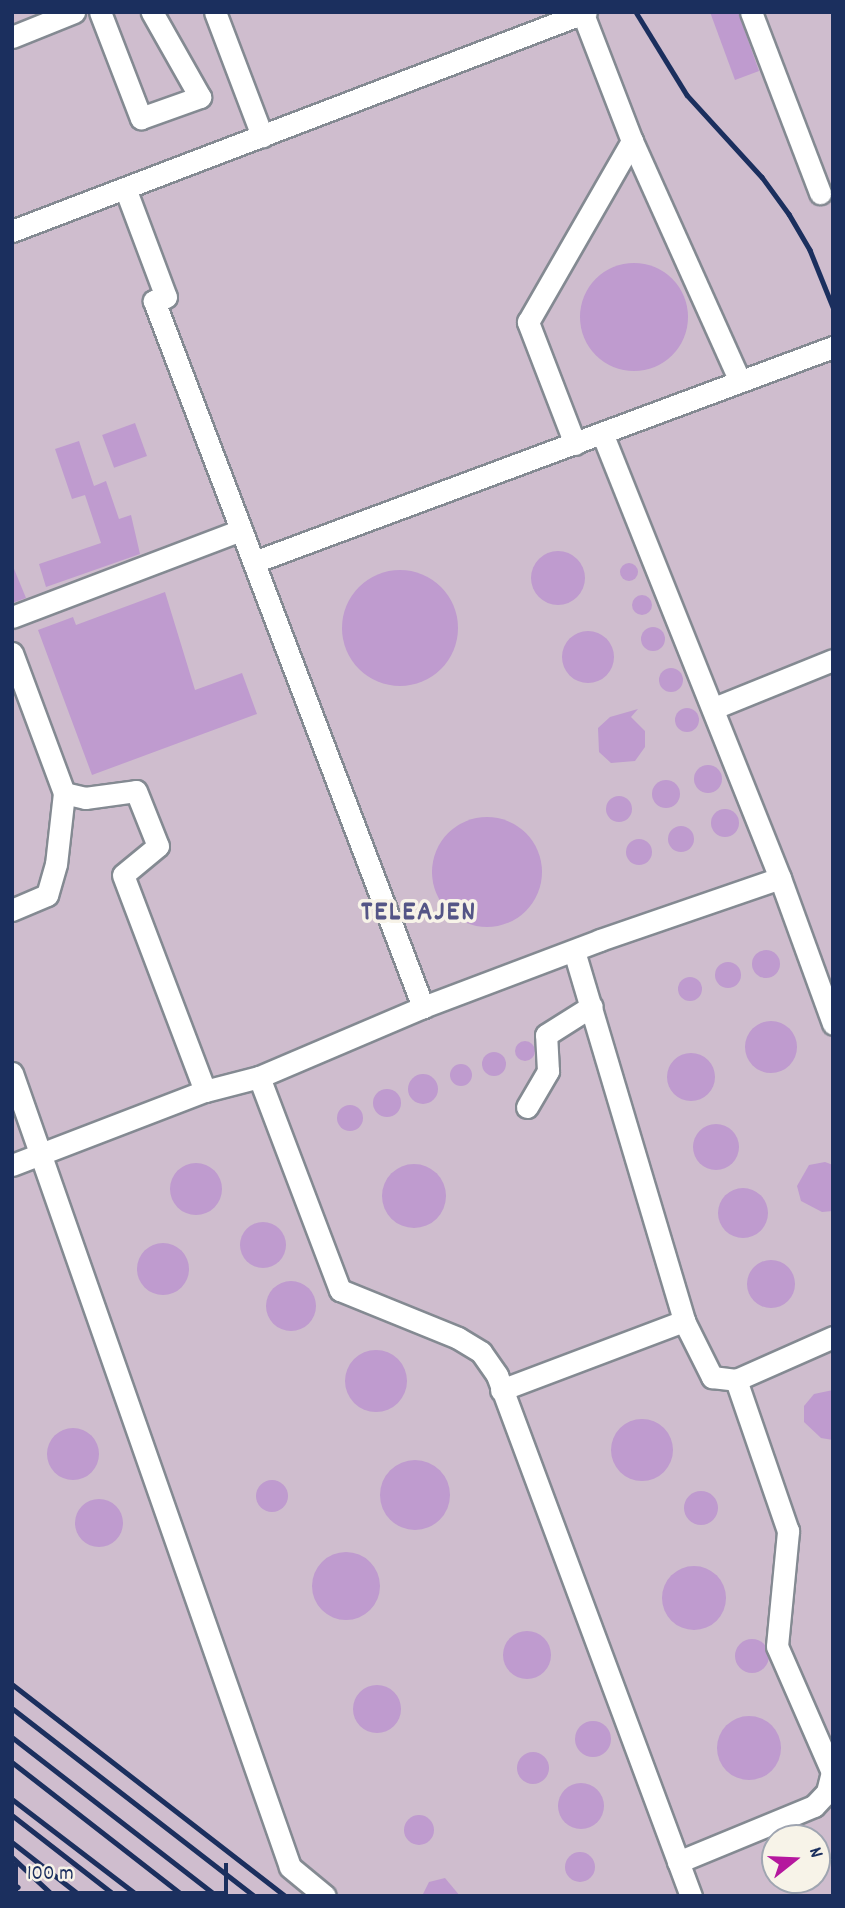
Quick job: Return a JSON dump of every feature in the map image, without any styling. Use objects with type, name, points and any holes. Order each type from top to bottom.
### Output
[{"type":"lane","points":[[12,37],[74,12]]},
{"type":"lane","points":[[100,12],[141,118],[200,97],[152,12]]},
{"type":"lane","points":[[215,12],[262,136]]},
{"type":"lane","points":[[751,12],[820,193]]},
{"type":"lane","points":[[12,231],[585,13],[632,141],[740,381]]},
{"type":"lane","points":[[575,444],[528,322],[632,141]]},
{"type":"lane","points":[[125,188],[166,297],[154,301],[423,1007]]},
{"type":"lane","points":[[254,562],[833,347]]},
{"type":"lane","points":[[602,433],[714,708],[832,1022]]},
{"type":"lane","points":[[12,617],[241,530]]},
{"type":"lane","points":[[12,653],[64,793],[56,864],[47,895],[12,910]]},
{"type":"lane","points":[[714,708],[833,660]]},
{"type":"lane","points":[[64,793],[85,798],[136,790],[159,846],[123,875],[205,1091]]},
{"type":"lane","points":[[12,1165],[205,1091],[259,1077],[423,1007],[780,878]]},
{"type":"lane","points":[[574,951],[684,1321],[712,1377],[736,1380],[833,1337]]},
{"type":"lane","points":[[527,1107],[548,1071],[546,1035],[592,1006]]},
{"type":"lane","points":[[12,1073],[43,1154],[290,1867],[325,1896]]},
{"type":"lane","points":[[259,1077],[340,1290],[481,1352],[497,1375],[691,1896]]},
{"type":"lane","points":[[501,1390],[684,1321]]},
{"type":"lane","points":[[678,1862],[814,1805],[827,1792],[832,1771],[777,1646],[788,1531],[736,1380]]},
{"type":"shaded area","points":[[12,12],[833,12],[833,1896],[12,1896]]},
{"type":"building","points":[[710,12],[738,12],[759,71],[735,80]]},
{"type":"building","points":[[634,263],[655,267],[672,279],[684,296],[688,317],[684,338],[672,355],[655,367],[634,371],[613,367],[596,355],[584,338],[580,317],[584,296],[596,279],[613,267]]},
{"type":"building","points":[[135,423],[147,456],[114,468],[102,435]]},
{"type":"building","points":[[79,441],[94,486],[106,481],[119,519],[131,515],[140,554],[46,587],[39,564],[101,543],[85,495],[72,499],[55,449]]},
{"type":"building","points":[[558,551],[577,559],[585,578],[577,597],[558,605],[539,597],[531,578],[539,559]]},
{"type":"building","points":[[629,563],[637,568],[638,572],[633,580],[629,581],[621,576],[620,572],[625,564]]},
{"type":"building","points":[[12,564],[26,598],[12,603]]},
{"type":"building","points":[[400,570],[422,574],[441,587],[454,606],[458,628],[454,650],[441,669],[422,682],[400,686],[378,682],[359,669],[346,650],[342,628],[346,606],[359,587],[378,574]]},
{"type":"building","points":[[165,592],[195,690],[242,673],[257,714],[92,775],[38,630],[73,617],[76,625]]},
{"type":"building","points":[[638,595],[646,595],[652,605],[646,615],[638,615],[632,609],[632,601]]},
{"type":"building","points":[[653,627],[664,634],[665,639],[658,650],[653,651],[642,644],[641,639],[648,628]]},
{"type":"building","points":[[588,631],[607,638],[614,657],[607,676],[588,683],[569,676],[562,657],[569,638]]},
{"type":"building","points":[[671,668],[682,675],[683,680],[676,691],[671,692],[660,685],[659,680],[666,669]]},
{"type":"building","points":[[687,708],[696,711],[699,720],[696,729],[687,732],[678,729],[675,720],[678,711]]},
{"type":"building","points":[[638,709],[631,717],[645,731],[645,747],[635,761],[611,763],[599,752],[598,728],[610,717]]},
{"type":"building","points":[[708,765],[718,769],[722,779],[718,789],[708,793],[698,789],[694,779],[698,769]]},
{"type":"building","points":[[666,780],[676,784],[680,794],[676,804],[666,808],[656,804],[652,794],[656,784]]},
{"type":"building","points":[[619,796],[628,800],[632,809],[628,818],[619,822],[610,818],[606,809],[610,800]]},
{"type":"building","points":[[725,809],[735,813],[739,823],[735,833],[725,837],[715,833],[711,823],[715,813]]},
{"type":"building","points":[[487,817],[508,821],[526,833],[538,851],[542,872],[538,893],[526,911],[508,923],[487,927],[466,923],[448,911],[436,893],[432,872],[436,851],[448,833],[466,821]]},
{"type":"building","points":[[681,826],[690,830],[694,839],[690,848],[681,852],[672,848],[668,839],[672,830]]},
{"type":"building","points":[[639,839],[648,843],[652,852],[648,861],[639,865],[630,861],[626,852],[630,843]]},
{"type":"building","points":[[766,950],[776,954],[780,964],[776,974],[766,978],[756,974],[752,964],[756,954]]},
{"type":"building","points":[[728,962],[737,966],[741,975],[737,984],[728,988],[719,984],[715,975],[719,966]]},
{"type":"building","points":[[690,977],[699,980],[702,989],[699,998],[690,1001],[681,998],[678,989],[681,980]]},
{"type":"building","points":[[771,1021],[781,1023],[789,1029],[795,1037],[795,1057],[789,1065],[781,1071],[771,1073],[761,1071],[753,1065],[747,1057],[745,1047],[747,1037],[753,1029],[761,1023]]},
{"type":"building","points":[[521,1041],[529,1041],[535,1051],[529,1061],[521,1061],[515,1055],[515,1047]]},
{"type":"building","points":[[494,1052],[505,1059],[506,1064],[499,1075],[494,1076],[483,1069],[482,1064],[489,1053]]},
{"type":"building","points":[[691,1053],[708,1060],[715,1077],[708,1094],[691,1101],[674,1094],[667,1077],[674,1060]]},
{"type":"building","points":[[461,1064],[469,1067],[472,1075],[469,1083],[461,1086],[453,1083],[450,1075],[453,1067]]},
{"type":"building","points":[[423,1074],[429,1075],[437,1083],[437,1095],[429,1103],[423,1104],[417,1103],[409,1095],[408,1089],[409,1083],[417,1075]]},
{"type":"building","points":[[387,1089],[397,1093],[401,1103],[397,1113],[387,1117],[377,1113],[373,1103],[377,1093]]},
{"type":"building","points":[[350,1105],[359,1109],[363,1118],[359,1127],[350,1131],[341,1127],[337,1118],[341,1109]]},
{"type":"building","points":[[716,1124],[732,1131],[739,1147],[732,1163],[716,1170],[700,1163],[693,1147],[700,1131]]},
{"type":"building","points":[[825,1162],[833,1165],[833,1211],[822,1212],[801,1201],[797,1186],[809,1165]]},
{"type":"building","points":[[196,1163],[215,1170],[222,1189],[215,1208],[196,1215],[177,1208],[170,1189],[177,1170]]},
{"type":"building","points":[[414,1164],[426,1166],[437,1173],[444,1184],[444,1208],[437,1219],[426,1226],[414,1228],[402,1226],[391,1219],[384,1208],[382,1196],[384,1184],[391,1173],[402,1166]]},
{"type":"building","points":[[743,1188],[761,1195],[768,1213],[761,1231],[743,1238],[725,1231],[718,1213],[725,1195]]},
{"type":"building","points":[[263,1222],[280,1228],[286,1245],[280,1262],[263,1268],[246,1262],[240,1245],[246,1228]]},
{"type":"building","points":[[163,1243],[173,1245],[181,1251],[187,1259],[187,1279],[181,1287],[173,1293],[163,1295],[153,1293],[145,1287],[139,1279],[137,1269],[139,1259],[145,1251],[153,1245]]},
{"type":"building","points":[[771,1260],[788,1267],[795,1284],[788,1301],[771,1308],[754,1301],[747,1284],[754,1267]]},
{"type":"building","points":[[291,1281],[309,1288],[316,1306],[309,1324],[291,1331],[273,1324],[266,1306],[273,1288]]},
{"type":"building","points":[[376,1350],[388,1352],[398,1359],[405,1369],[405,1393],[398,1403],[388,1410],[376,1412],[364,1410],[354,1403],[347,1393],[345,1381],[347,1369],[354,1359],[364,1352]]},
{"type":"building","points":[[833,1390],[833,1440],[821,1438],[804,1422],[804,1406],[814,1394]]},
{"type":"building","points":[[636,1419],[648,1419],[664,1428],[671,1438],[671,1462],[664,1472],[648,1481],[636,1481],[625,1476],[616,1467],[611,1456],[611,1444],[616,1433],[625,1424]]},
{"type":"building","points":[[73,1428],[92,1435],[99,1454],[92,1473],[73,1480],[54,1473],[47,1454],[54,1435]]},
{"type":"building","points":[[415,1460],[440,1470],[450,1495],[440,1520],[415,1530],[390,1520],[380,1495],[390,1470]]},
{"type":"building","points":[[272,1480],[283,1485],[288,1496],[283,1507],[272,1512],[261,1507],[256,1496],[261,1485]]},
{"type":"building","points":[[701,1491],[713,1496],[718,1508],[713,1520],[701,1525],[689,1520],[684,1508],[689,1496]]},
{"type":"building","points":[[99,1499],[116,1506],[123,1523],[116,1540],[99,1547],[82,1540],[75,1523],[82,1506]]},
{"type":"building","points":[[339,1552],[353,1552],[365,1557],[375,1567],[380,1586],[375,1605],[365,1615],[353,1620],[339,1620],[327,1615],[317,1605],[312,1593],[312,1579],[317,1567],[327,1557]]},
{"type":"building","points":[[694,1566],[712,1572],[720,1580],[726,1598],[720,1616],[712,1624],[694,1630],[676,1624],[668,1616],[662,1598],[668,1580],[676,1572]]},
{"type":"building","points":[[527,1631],[544,1638],[551,1655],[544,1672],[527,1679],[510,1672],[503,1655],[510,1638]]},
{"type":"building","points":[[752,1639],[764,1644],[769,1656],[764,1668],[752,1673],[740,1668],[735,1656],[740,1644]]},
{"type":"building","points":[[377,1685],[394,1692],[401,1709],[394,1726],[377,1733],[360,1726],[353,1709],[360,1692]]},
{"type":"building","points":[[743,1716],[755,1716],[772,1725],[779,1736],[779,1760],[772,1771],[755,1780],[743,1780],[731,1775],[722,1766],[717,1754],[717,1742],[722,1730],[731,1721]]},
{"type":"building","points":[[593,1721],[605,1727],[611,1739],[605,1751],[593,1757],[581,1751],[575,1739],[581,1727]]},
{"type":"building","points":[[533,1752],[544,1757],[549,1768],[544,1779],[533,1784],[522,1779],[517,1768],[522,1757]]},
{"type":"building","points":[[581,1783],[597,1790],[604,1806],[597,1822],[581,1829],[565,1822],[558,1806],[565,1790]]},
{"type":"building","points":[[419,1815],[430,1819],[434,1830],[430,1841],[419,1845],[408,1841],[404,1830],[408,1819]]},
{"type":"building","points":[[580,1852],[591,1856],[595,1867],[591,1878],[580,1882],[569,1878],[565,1867],[569,1856]]},
{"type":"building","points":[[445,1878],[460,1896],[422,1896],[429,1882]]},
{"type":"railway","points":[[636,12],[687,95],[762,177],[789,214],[810,250],[833,307]]},
{"type":"railway","points":[[12,1684],[285,1896]]},
{"type":"railway","points":[[12,1708],[254,1896]]},
{"type":"railway","points":[[12,1737],[217,1896]]},
{"type":"railway","points":[[12,1762],[184,1896]]},
{"type":"railway","points":[[12,1799],[139,1896]]},
{"type":"railway","points":[[12,1815],[116,1896]]},
{"type":"railway","points":[[12,1842],[81,1896]]},
{"type":"railway","points":[[12,1857],[54,1896]]},
{"type":"railway","points":[[12,1883],[18,1887]]},
{"type":"district","name":"TELEAJEN","points":[[419,914]]}]
